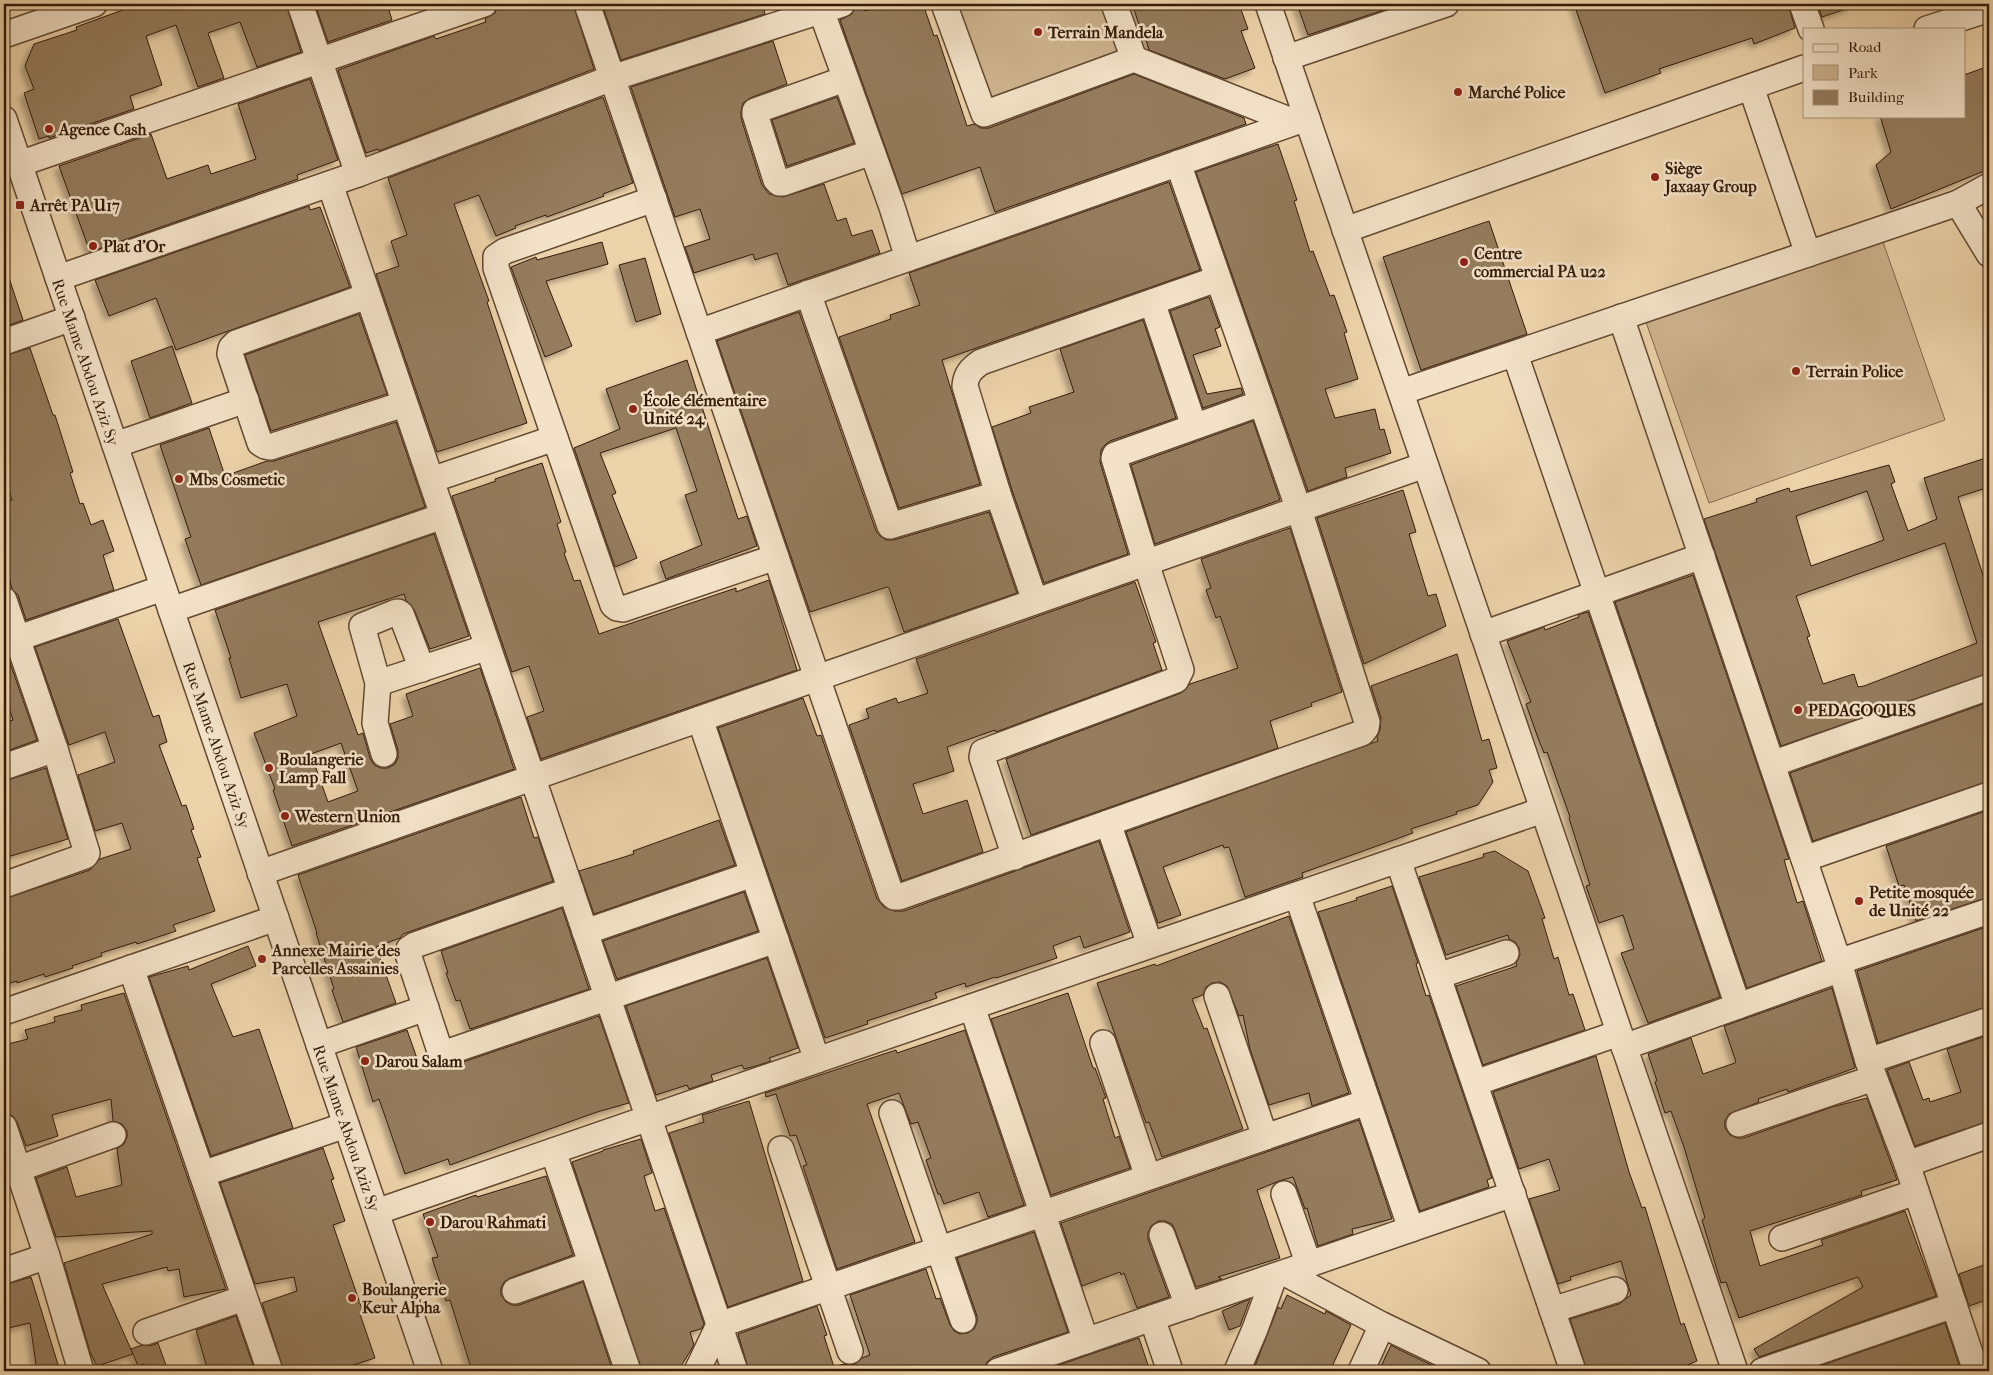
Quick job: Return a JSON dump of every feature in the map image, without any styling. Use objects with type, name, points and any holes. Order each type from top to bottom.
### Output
[{"type":"street","points":[[4,35],[94,4]]},
{"type":"street","points":[[300,4],[358,174]]},
{"type":"street","points":[[19,164],[484,4]]},
{"type":"street","points":[[587,4],[890,894],[894,897],[900,897],[1362,733],[1366,728],[1367,722],[1299,510],[1178,163]]},
{"type":"street","points":[[944,4],[984,114],[1134,59],[1300,120]]},
{"type":"street","points":[[1114,4],[1134,59]]},
{"type":"street","points":[[1268,4],[1286,58],[1300,120],[1345,230],[1735,1371]]},
{"type":"street","points":[[1286,58],[1446,4]]},
{"type":"street","points":[[1802,4],[1811,28]]},
{"type":"street","points":[[58,278],[358,174],[612,78],[831,7],[845,79],[908,258]]},
{"type":"street","points":[[1929,28],[1989,9]]},
{"type":"street","points":[[1345,230],[1803,68]]},
{"type":"street","points":[[845,79],[756,111],[755,114],[776,180],[779,183],[783,183],[872,152]]},
{"type":"street","points":[[1750,87],[1808,254]]},
{"type":"street","name":"Rue Mame Abdou Aziz Sy","points":[[4,119],[430,1371]]},
{"type":"street","points":[[699,332],[1300,120]]},
{"type":"street","points":[[330,184],[735,1371]]},
{"type":"street","points":[[1401,392],[1958,203],[1989,186]]},
{"type":"street","points":[[654,199],[504,251],[496,257],[496,268],[613,605],[623,609],[776,557]]},
{"type":"street","points":[[1958,203],[1989,254]]},
{"type":"street","points":[[1034,601],[998,494],[965,386],[966,377],[972,368],[981,362],[1217,279]]},
{"type":"street","points":[[808,293],[890,526],[998,494]]},
{"type":"street","points":[[367,296],[236,343],[231,348],[230,354],[260,443],[270,447],[404,404]]},
{"type":"street","points":[[1152,302],[1194,426]]},
{"type":"street","points":[[4,342],[72,318]]},
{"type":"street","points":[[1621,318],[1840,965],[1871,1070],[1916,1192],[1976,1371]]},
{"type":"street","points":[[1515,354],[1738,1006]]},
{"type":"street","points":[[115,445],[246,400]]},
{"type":"street","points":[[1014,857],[982,757],[983,752],[1176,680],[1180,676],[1181,670],[1114,458],[1118,454],[1261,403]]},
{"type":"street","points":[[431,480],[555,438]]},
{"type":"street","points":[[260,873],[1425,465]]},
{"type":"street","points":[[10,640],[167,599],[443,516]]},
{"type":"street","points":[[1483,634],[1702,556]]},
{"type":"street","points":[[4,600],[10,640],[55,749],[87,853],[85,856],[4,886]]},
{"type":"street","points":[[384,754],[375,723],[378,683],[362,626],[394,613],[398,612],[401,614],[422,668]]},
{"type":"street","points":[[378,683],[488,647]]},
{"type":"street","points":[[1772,764],[1989,687]]},
{"type":"street","points":[[700,719],[816,1060]]},
{"type":"street","points":[[4,767],[55,749]]},
{"type":"street","points":[[1804,859],[1989,796]]},
{"type":"street","points":[[376,1212],[1543,810]]},
{"type":"street","points":[[1108,823],[1150,945]]},
{"type":"street","points":[[1398,860],[1573,1371]]},
{"type":"street","points":[[585,932],[753,874]]},
{"type":"street","points":[[571,890],[415,945],[409,949],[408,954],[439,1048],[444,1051],[451,1051],[776,940]]},
{"type":"street","points":[[1297,895],[1411,1229]]},
{"type":"street","points":[[1475,1082],[1738,1006],[1840,965],[1989,910]]},
{"type":"street","points":[[4,1012],[276,918]]},
{"type":"street","points":[[1438,976],[1506,953]]},
{"type":"street","points":[[132,968],[270,1371]]},
{"type":"street","points":[[1217,996],[1265,1137]]},
{"type":"street","points":[[972,1007],[1086,1341]]},
{"type":"street","points":[[319,1045],[426,1008]]},
{"type":"street","points":[[1739,1124],[1989,1020]]},
{"type":"street","points":[[1102,1043],[1148,1177]]},
{"type":"street","points":[[696,1371],[719,1325],[1367,1102]]},
{"type":"street","points":[[892,1112],[963,1320]]},
{"type":"street","points":[[202,1174],[346,1125]]},
{"type":"street","points":[[18,1169],[113,1135]]},
{"type":"street","points":[[1906,1164],[1989,1135]]},
{"type":"street","points":[[6,1140],[18,1169],[47,1256],[81,1371]]},
{"type":"street","points":[[781,1149],[850,1351]]},
{"type":"street","points":[[553,1151],[628,1371]]},
{"type":"street","points":[[1782,1238],[1916,1192]]},
{"type":"street","points":[[1284,1194],[1309,1265]]},
{"type":"street","points":[[998,1371],[1513,1194]]},
{"type":"street","points":[[1162,1235],[1188,1306]]},
{"type":"street","points":[[4,1271],[47,1256]]},
{"type":"street","points":[[515,1290],[591,1264]]},
{"type":"street","points":[[1279,1275],[1478,1371]]},
{"type":"street","points":[[1237,1371],[1279,1275]]},
{"type":"street","points":[[1552,1310],[1615,1290]]},
{"type":"street","points":[[146,1332],[244,1298]]},
{"type":"street","points":[[1762,1371],[1954,1305]]},
{"type":"street","points":[[1152,1318],[1170,1371]]},
{"type":"street","points":[[1361,1371],[1382,1325]]},
{"type":"green space","name":"Terrain Mandela","points":[[961,4],[1110,4],[1128,55],[982,107],[948,8]]},
{"type":"green space","name":"Terrain Police","points":[[1882,239],[1945,420],[1709,503],[1646,322]]},
{"type":"building","points":[[139,4],[286,4],[301,52],[257,67],[240,22],[208,33],[224,78],[198,87],[176,25],[146,36],[162,85],[130,96],[134,109],[49,138],[49,136],[39,139],[24,93],[34,89],[25,66],[34,44],[77,30],[76,27]]},
{"type":"building","points":[[315,4],[387,4],[392,20],[328,42]]},
{"type":"building","points":[[498,4],[573,4],[594,69],[379,151],[378,149],[366,153],[338,70],[434,36],[436,39],[486,22],[485,19],[495,13]]},
{"type":"building","points":[[602,4],[762,4],[765,14],[621,60]]},
{"type":"building","points":[[856,4],[864,4],[865,11],[886,4],[923,4],[934,36],[937,35],[967,126],[974,124],[981,128],[989,128],[1134,74],[1244,118],[1246,124],[995,212],[980,167],[902,194],[840,20],[852,14]]},
{"type":"building","points":[[1132,4],[1239,4],[1248,29],[1241,31],[1255,68],[1225,79],[1149,50],[1143,29],[1141,30]]},
{"type":"building","points":[[1297,4],[1396,4],[1396,6],[1308,35]]},
{"type":"building","points":[[1574,4],[1788,4],[1795,28],[1754,44],[1752,38],[1659,69],[1661,73],[1605,93]]},
{"type":"building","points":[[1817,4],[1851,4],[1852,7],[1822,17]]},
{"type":"building","points":[[773,41],[787,84],[750,98],[743,103],[741,111],[741,118],[762,185],[769,194],[783,197],[824,184],[837,221],[846,218],[852,236],[872,230],[880,253],[788,285],[777,253],[755,260],[753,254],[694,273],[685,247],[710,239],[700,209],[675,217],[631,87]]},
{"type":"building","points":[[1989,66],[1989,169],[1891,209],[1876,165],[1891,152],[1881,118],[1966,118],[1966,74]]},
{"type":"building","points":[[310,79],[338,160],[297,175],[298,179],[90,252],[59,166],[151,134],[167,179],[208,165],[211,174],[256,159],[238,104]]},
{"type":"building","points":[[603,97],[633,183],[547,217],[546,215],[515,226],[516,228],[496,236],[479,195],[454,204],[489,301],[487,302],[527,423],[437,452],[376,274],[399,266],[391,241],[407,235],[388,178]]},
{"type":"building","points":[[837,97],[854,143],[787,166],[772,120]]},
{"type":"building","points":[[1278,144],[1297,200],[1294,201],[1310,252],[1313,251],[1330,296],[1334,295],[1347,332],[1344,333],[1358,379],[1325,389],[1335,418],[1375,409],[1380,430],[1384,429],[1391,453],[1345,468],[1347,477],[1308,491],[1196,172]]},
{"type":"building","points":[[1169,182],[1200,270],[942,360],[980,484],[899,508],[839,337],[891,319],[890,315],[920,305],[909,273]]},
{"type":"building","points":[[309,206],[310,210],[320,207],[350,287],[176,350],[156,298],[109,316],[95,280]]},
{"type":"building","points":[[1489,221],[1527,334],[1421,370],[1383,257]]},
{"type":"building","points":[[602,242],[608,264],[546,281],[572,346],[545,357],[511,267],[536,257],[537,260]]},
{"type":"building","points":[[645,258],[661,314],[636,322],[619,265]]},
{"type":"building","points":[[7,272],[23,320],[4,327],[4,273]]},
{"type":"building","points":[[1209,297],[1220,327],[1215,329],[1221,346],[1193,355],[1207,394],[1241,388],[1243,394],[1203,408],[1170,311]]},
{"type":"building","points":[[799,312],[876,531],[886,540],[894,540],[989,512],[1017,593],[904,632],[889,588],[887,587],[810,612],[717,341]]},
{"type":"building","points":[[359,314],[387,394],[271,431],[245,355]]},
{"type":"building","points":[[1143,320],[1176,418],[1110,441],[1101,450],[1100,462],[1128,554],[1044,583],[992,427],[1031,413],[1029,407],[1074,392],[1060,349]]},
{"type":"building","points":[[172,346],[192,403],[150,418],[131,361]]},
{"type":"building","points":[[30,348],[53,415],[55,415],[73,472],[70,473],[80,504],[83,503],[91,525],[103,520],[114,551],[103,555],[114,590],[26,620],[18,595],[12,589],[4,559],[4,503],[12,500],[4,476],[4,356]]},
{"type":"building","points":[[687,360],[738,519],[747,516],[757,546],[666,579],[660,562],[702,545],[685,495],[697,491],[676,428],[600,453],[616,493],[612,495],[637,558],[615,567],[574,448],[620,429],[606,389]]},
{"type":"building","points":[[1253,421],[1280,500],[1155,544],[1131,465]]},
{"type":"building","points":[[396,422],[425,507],[201,585],[185,539],[191,537],[160,445],[209,428],[225,476],[267,461],[274,461]]},
{"type":"building","points":[[1989,457],[1989,487],[1958,497],[1989,594],[1989,673],[1781,746],[1704,519],[1757,502],[1756,499],[1789,488],[1790,492],[1889,465],[1895,482],[1891,484],[1908,531],[1937,519],[1924,478]],"holes":[[[1867,491],[1884,540],[1811,566],[1796,516]],[[1945,543],[1977,643],[1864,686],[1858,687],[1854,674],[1823,684],[1807,637],[1810,636],[1796,596]]]},
{"type":"building","points":[[542,463],[561,522],[557,524],[566,552],[564,553],[574,581],[580,580],[599,634],[736,588],[736,592],[769,580],[797,670],[541,759],[527,717],[544,711],[529,666],[512,672],[452,496]]},
{"type":"building","points":[[1403,490],[1416,532],[1409,534],[1428,596],[1436,594],[1446,626],[1364,664],[1317,518]]},
{"type":"building","points":[[1290,528],[1342,692],[1311,703],[1312,706],[1270,721],[1278,748],[1031,835],[1006,759],[1181,693],[1190,684],[1238,668],[1220,616],[1216,618],[1206,590],[1211,588],[1201,559]]},
{"type":"building","points":[[434,534],[469,636],[430,649],[414,609],[406,600],[404,594],[318,622],[358,735],[363,733],[370,758],[374,765],[388,768],[395,764],[398,758],[398,750],[390,724],[413,716],[406,694],[480,668],[514,769],[292,846],[273,790],[275,789],[254,733],[297,716],[287,684],[241,698],[229,658],[231,658],[215,610]],"holes":[[[341,743],[358,791],[328,802],[311,754]]]},
{"type":"building","points":[[1693,575],[1789,859],[1784,860],[1797,903],[1803,901],[1822,961],[1747,988],[1615,602]]},
{"type":"building","points":[[1135,582],[1156,642],[1153,643],[1162,670],[996,732],[995,730],[947,747],[954,771],[913,784],[923,814],[967,800],[983,852],[902,881],[849,725],[869,718],[866,709],[896,698],[898,703],[928,693],[916,659]]},
{"type":"building","points":[[1588,612],[1720,997],[1648,1023],[1621,953],[1634,949],[1623,915],[1599,923],[1586,886],[1590,885],[1570,817],[1547,752],[1544,753],[1538,738],[1526,704],[1531,702],[1507,641],[1544,627],[1545,630]]},
{"type":"building","points":[[118,619],[153,717],[159,715],[167,742],[159,745],[182,806],[186,805],[194,829],[191,830],[201,857],[197,858],[215,911],[173,925],[176,931],[101,953],[102,956],[72,966],[73,968],[45,977],[44,974],[17,983],[17,981],[4,985],[4,899],[90,870],[100,859],[131,849],[122,823],[95,831],[78,775],[115,762],[105,732],[69,745],[35,647]]},
{"type":"building","points":[[1457,654],[1482,741],[1489,739],[1497,768],[1489,770],[1493,782],[1478,805],[1411,829],[1413,833],[1302,873],[1303,877],[1245,897],[1229,847],[1224,848],[1223,845],[1163,867],[1181,915],[1158,923],[1126,832],[1378,741],[1377,737],[1381,718],[1371,686]]},
{"type":"building","points":[[4,657],[8,657],[37,740],[4,752],[4,723],[13,720],[4,693]]},
{"type":"building","points":[[803,698],[817,736],[821,735],[877,899],[884,907],[894,911],[904,911],[1099,841],[1130,932],[1084,948],[1080,936],[1053,946],[1057,958],[966,987],[965,983],[935,993],[937,998],[867,1021],[868,1024],[825,1038],[718,728]]},
{"type":"building","points":[[1989,702],[1989,781],[1813,841],[1790,773]]},
{"type":"building","points":[[46,768],[68,839],[4,858],[4,781]]},
{"type":"building","points":[[521,797],[534,838],[538,837],[553,881],[403,934],[400,938],[376,947],[396,1003],[343,1022],[298,875]]},
{"type":"building","points":[[1989,810],[1989,897],[1916,921],[1904,885],[1899,886],[1886,846]]},
{"type":"building","points":[[719,820],[735,865],[594,914],[579,871],[634,854],[633,851]]},
{"type":"building","points":[[1495,851],[1528,871],[1545,918],[1542,919],[1554,959],[1558,957],[1569,995],[1573,994],[1585,1030],[1483,1065],[1456,986],[1517,966],[1516,963],[1520,955],[1519,948],[1515,942],[1509,939],[1508,935],[1446,955],[1419,877],[1484,857],[1483,854]]},
{"type":"building","points":[[1392,886],[1418,963],[1416,964],[1426,996],[1429,995],[1492,1178],[1487,1180],[1489,1187],[1420,1211],[1318,912],[1357,900],[1356,898]]},
{"type":"building","points":[[744,892],[758,931],[617,979],[603,941]]},
{"type":"building","points":[[562,908],[589,989],[470,1029],[460,1000],[456,1001],[446,973],[448,973],[441,951]]},
{"type":"building","points":[[1289,916],[1349,1093],[1312,1106],[1309,1093],[1269,1105],[1250,1049],[1243,1015],[1239,1016],[1227,986],[1220,982],[1212,983],[1206,987],[1203,995],[1192,999],[1204,1029],[1207,1028],[1243,1129],[1162,1157],[1149,1122],[1146,1123],[1097,983],[1155,964],[1156,966]]},
{"type":"building","points":[[1989,926],[1989,1006],[1878,1043],[1857,971]]},
{"type":"building","points":[[248,946],[256,966],[211,984],[233,1037],[259,1029],[293,1128],[211,1156],[149,977],[188,966],[189,970]]},
{"type":"building","points":[[767,958],[798,1048],[769,1058],[771,1061],[756,1066],[744,1069],[742,1065],[711,1075],[713,1081],[689,1089],[687,1085],[656,1095],[626,1006]]},
{"type":"building","points":[[1832,988],[1855,1068],[1788,1092],[1787,1089],[1758,1099],[1759,1102],[1729,1114],[1725,1121],[1725,1128],[1730,1135],[1744,1138],[1832,1107],[1867,1098],[1897,1180],[1861,1191],[1862,1195],[1750,1231],[1760,1266],[1823,1245],[1821,1240],[1905,1211],[1936,1296],[1759,1357],[1754,1349],[1863,1287],[1858,1277],[1739,1318],[1726,1282],[1721,1283],[1702,1220],[1705,1218],[1684,1147],[1671,1111],[1665,1113],[1648,1054],[1691,1038],[1703,1074],[1735,1063],[1724,1026]]},
{"type":"building","points":[[124,993],[226,1289],[184,1297],[179,1269],[168,1271],[167,1267],[102,1284],[133,1354],[97,1366],[90,1352],[64,1263],[152,1234],[152,1231],[56,1237],[36,1178],[67,1167],[76,1197],[122,1185],[117,1149],[124,1144],[127,1131],[122,1124],[113,1121],[111,1099],[52,1115],[58,1136],[26,1146],[17,1122],[13,1116],[5,1113],[4,1109],[4,1045],[28,1039],[25,1030],[55,1022],[54,1017],[82,1010],[81,1005]]},
{"type":"building","points":[[1068,993],[1093,1068],[1095,1068],[1106,1098],[1103,1099],[1115,1138],[1119,1136],[1130,1168],[1051,1195],[991,1019]]},
{"type":"building","points":[[599,1016],[629,1103],[597,1112],[450,1165],[448,1159],[405,1174],[379,1099],[373,1102],[356,1047],[407,1030],[420,1067],[435,1062],[448,1067]]},
{"type":"building","points":[[965,1030],[1024,1205],[988,1217],[979,1192],[944,1204],[940,1194],[938,1194],[926,1160],[931,1158],[918,1122],[911,1124],[899,1093],[867,1104],[915,1242],[837,1269],[803,1166],[807,1165],[796,1135],[790,1136],[776,1094],[766,1097],[765,1093],[896,1050],[897,1053]]},
{"type":"building","points":[[1989,1035],[1989,1121],[1915,1146],[1887,1070],[1909,1062],[1923,1100],[1929,1098],[1930,1102],[1961,1092],[1947,1049]]},
{"type":"building","points":[[1596,1056],[1629,1172],[1642,1208],[1645,1207],[1681,1325],[1684,1323],[1697,1361],[1685,1366],[1687,1371],[1587,1371],[1570,1319],[1619,1304],[1631,1295],[1621,1261],[1570,1277],[1571,1280],[1558,1284],[1529,1199],[1560,1190],[1549,1159],[1519,1169],[1493,1092]]},
{"type":"building","points":[[749,1101],[803,1281],[728,1307],[669,1133],[704,1122],[702,1115]]},
{"type":"building","points":[[1359,1120],[1392,1219],[1352,1229],[1353,1234],[1318,1246],[1307,1208],[1305,1209],[1293,1177],[1257,1190],[1280,1258],[1218,1277],[1222,1279],[1196,1287],[1172,1224],[1158,1221],[1151,1226],[1148,1239],[1169,1297],[1137,1308],[1124,1273],[1121,1275],[1120,1272],[1082,1286],[1061,1223]]},
{"type":"building","points":[[641,1139],[652,1173],[644,1176],[655,1211],[664,1208],[704,1324],[701,1329],[690,1332],[694,1345],[678,1371],[642,1371],[572,1162],[603,1150]]},
{"type":"building","points":[[323,1148],[334,1179],[331,1180],[345,1221],[333,1225],[363,1312],[360,1314],[375,1358],[335,1371],[284,1371],[262,1303],[297,1291],[294,1277],[255,1284],[220,1183]]},
{"type":"building","points":[[546,1176],[573,1255],[510,1278],[504,1282],[501,1288],[501,1295],[506,1302],[512,1305],[519,1305],[583,1282],[611,1366],[593,1371],[472,1371],[450,1300],[446,1301],[432,1258],[438,1257],[423,1214],[476,1195],[477,1197]]},
{"type":"building","points":[[1034,1232],[1068,1332],[993,1357],[987,1362],[984,1371],[749,1371],[738,1334],[817,1306],[827,1335],[824,1336],[834,1367],[844,1364],[855,1364],[862,1358],[870,1355],[850,1295],[926,1269],[936,1299],[940,1298],[950,1325],[954,1331],[960,1334],[968,1333],[974,1329],[977,1316],[957,1258]]},
{"type":"building","points":[[1989,1263],[1989,1299],[1969,1306],[1959,1274]]},
{"type":"building","points":[[31,1277],[60,1371],[37,1371],[30,1323],[4,1329],[4,1285]]},
{"type":"building","points":[[1287,1295],[1325,1314],[1326,1311],[1351,1325],[1330,1371],[1253,1371],[1278,1307],[1281,1309]]},
{"type":"building","points":[[1250,1299],[1240,1326],[1229,1330],[1222,1311]]},
{"type":"building","points":[[236,1316],[255,1371],[208,1371],[196,1330]]},
{"type":"building","points":[[1945,1323],[1961,1371],[1805,1371]]},
{"type":"building","points":[[1139,1338],[1150,1371],[1042,1371],[1091,1354]]},
{"type":"building","points":[[158,1343],[168,1371],[147,1371],[144,1364],[138,1366],[131,1349],[142,1345],[150,1346]]},
{"type":"building","points":[[1391,1345],[1398,1349],[1444,1371],[1379,1371]]},
{"type":"place","name":"Terrain Mandela","points":[[1038,32]]},
{"type":"place","name":"Marché Police","points":[[1458,92]]},
{"type":"place","name":"Agence Cash","points":[[49,129]]},
{"type":"place","name":"Siège Jaxaay Group","points":[[1655,177]]},
{"type":"place","name":"Arrêt PA U17","points":[[20,205]]},
{"type":"place","name":"Plat d'Or","points":[[93,246]]},
{"type":"place","name":"Centre commercial PA u22","points":[[1464,262]]},
{"type":"place","name":"Terrain Police","points":[[1796,371]]},
{"type":"place","name":"École élémentaire Unité 24","points":[[633,409]]},
{"type":"place","name":"Mbs Cosmetic","points":[[179,479]]},
{"type":"place","name":"PEDAGOQUES","points":[[1798,710]]},
{"type":"place","name":"Boulangerie Lamp Fall","points":[[269,768]]},
{"type":"place","name":"Western Union","points":[[285,816]]},
{"type":"place","name":"Petite mosquée de Unité 22","points":[[1859,901]]},
{"type":"place","name":"Annexe Mairie des Parcelles Assainies","points":[[262,959]]},
{"type":"place","name":"Darou Salam","points":[[365,1061]]},
{"type":"place","name":"Darou Rahmati","points":[[430,1222]]},
{"type":"place","name":"Boulangerie Keur Alpha","points":[[352,1298]]}]
